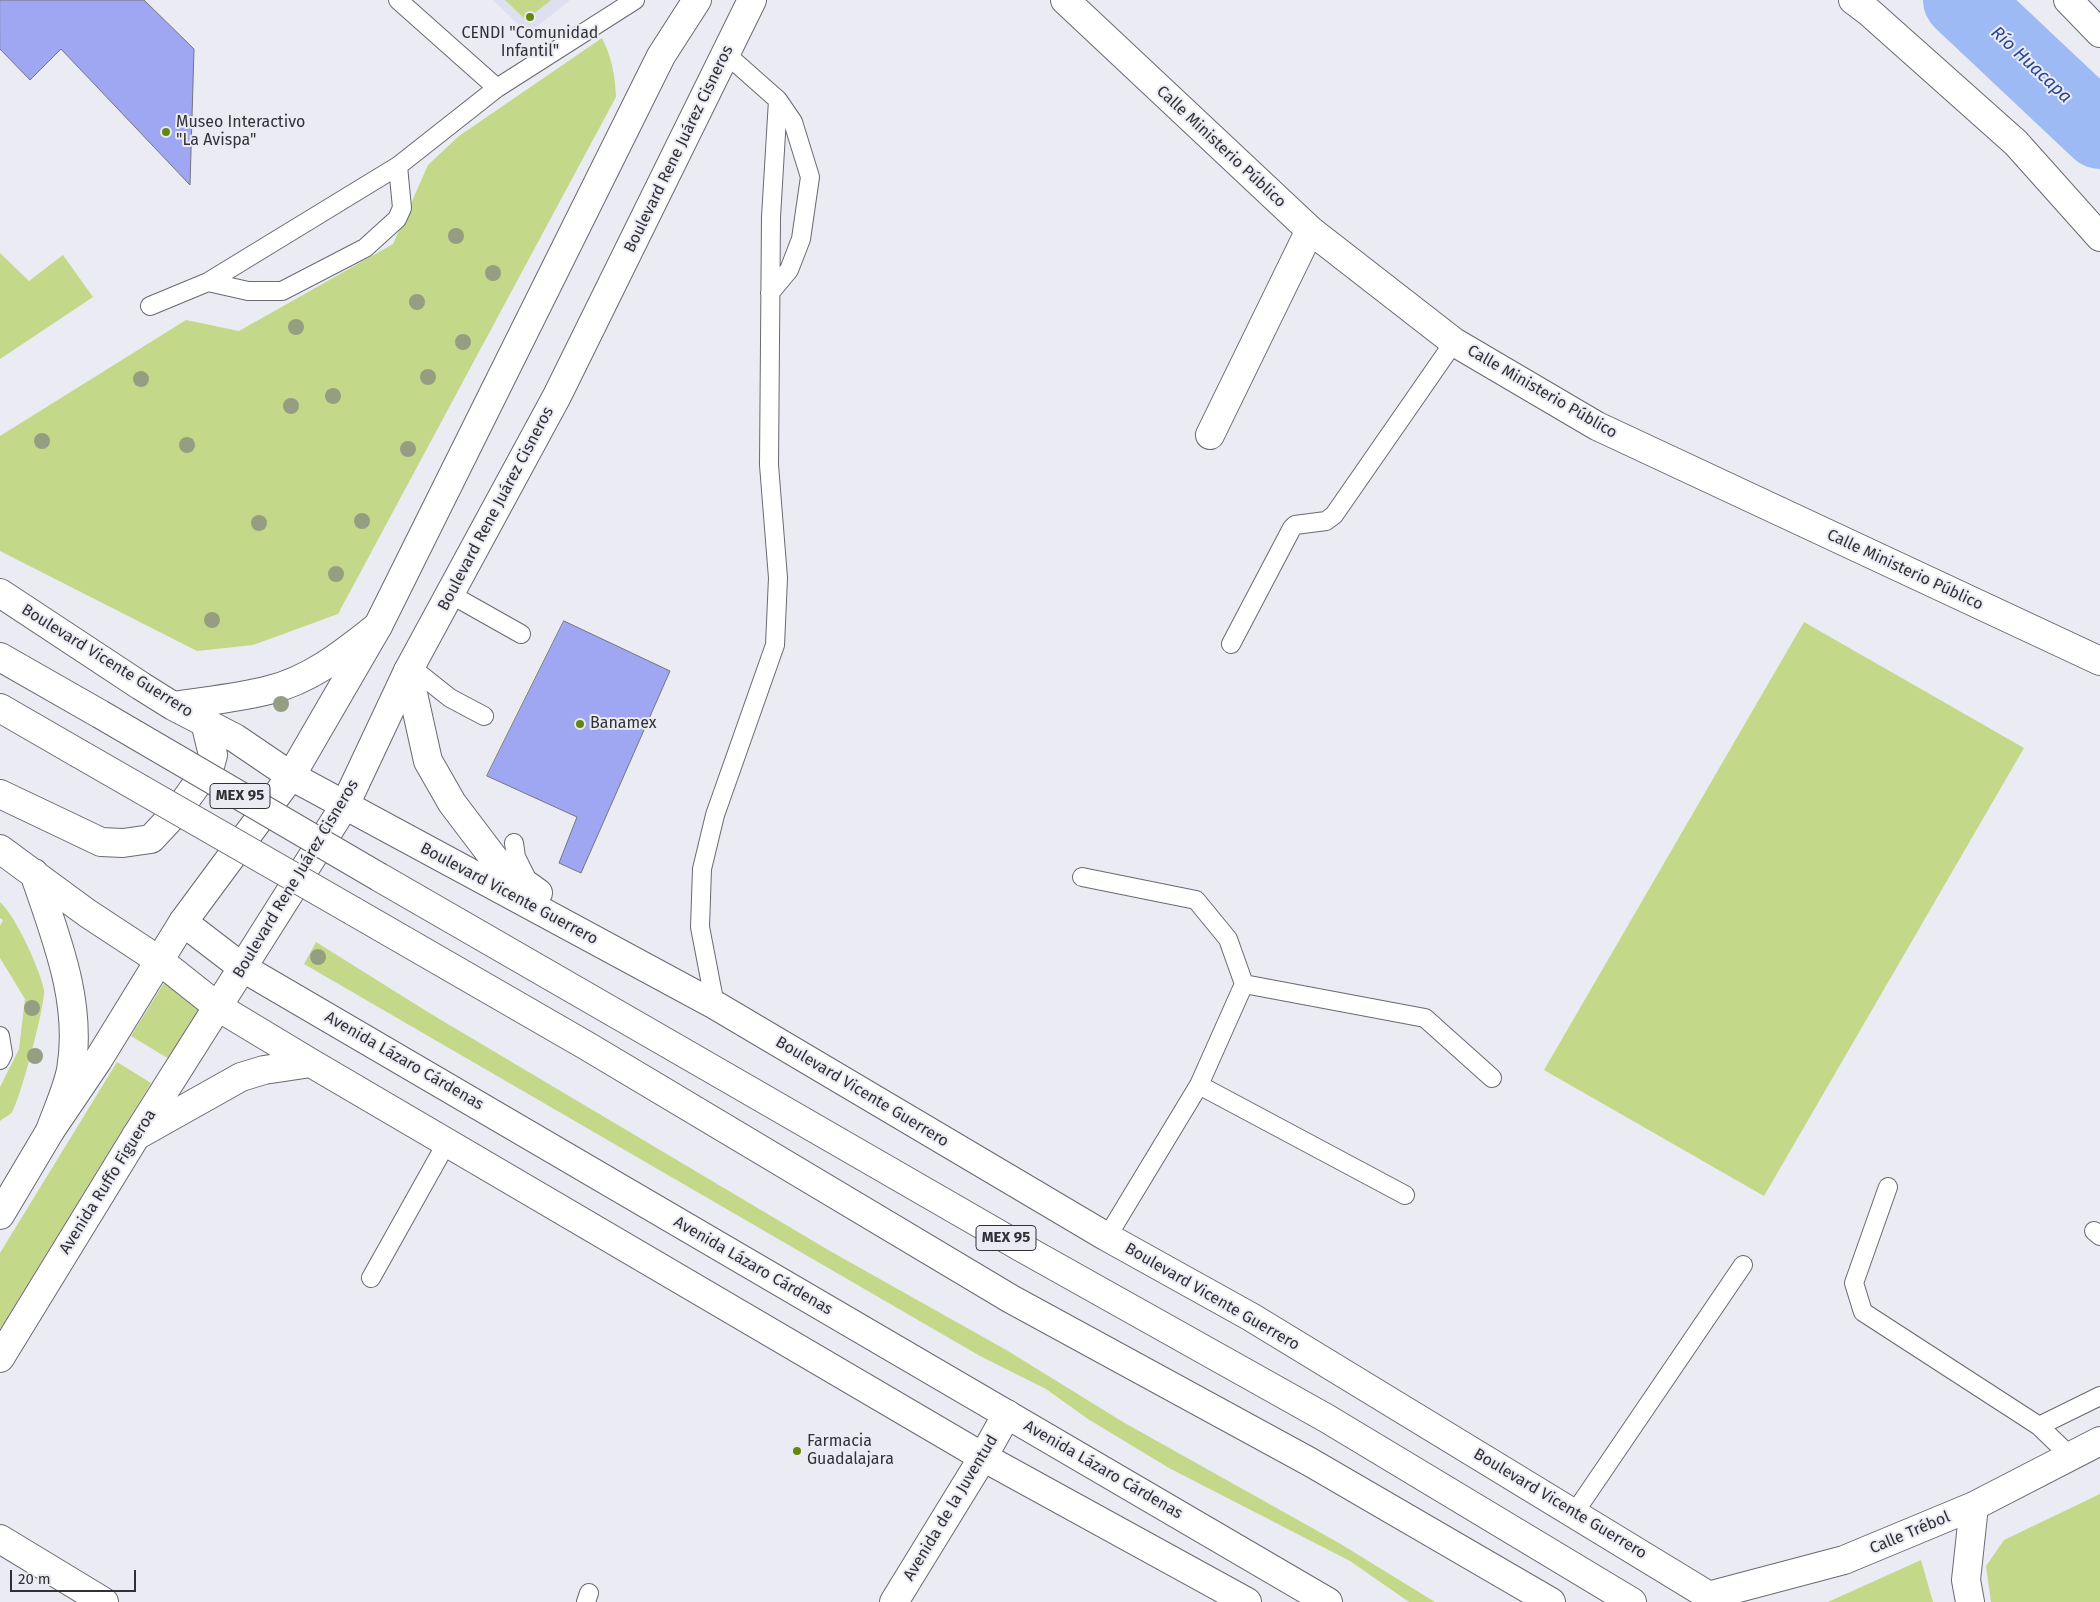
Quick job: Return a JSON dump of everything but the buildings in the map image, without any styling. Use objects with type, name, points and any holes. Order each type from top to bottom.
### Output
[{"type":"main road","points":[[0,1215],[50,1131],[160,961],[183,922],[291,776],[378,626],[661,56],[697,0]]},
{"type":"main road","name":"Boulevard Rene Juárez Cisneros","points":[[218,1007],[345,805],[410,669],[557,396],[752,0]]},
{"type":"main road","name":"Calle Ministerio Público","points":[[1065,0],[1310,230],[1454,342],[1597,426],[2100,661]]},
{"type":"main road","points":[[1853,0],[1869,12],[2016,144],[2100,237]]},
{"type":"main road","points":[[2068,0],[2100,32]]},
{"type":"main road","points":[[1210,435],[1310,230]]},
{"type":"main road","name":"Boulevard Vicente Guerrero","points":[[0,593],[173,706],[235,738],[291,776],[715,1005],[1107,1237],[1251,1318],[1575,1512],[1714,1599]]},
{"type":"main road","points":[[173,706],[270,690],[308,674],[334,660],[378,626]]},
{"type":"main road","name":"MEX 95","points":[[0,657],[942,1202],[1326,1418],[1632,1602]]},
{"type":"main road","points":[[410,669],[428,761],[447,795],[499,865],[530,886],[571,927]]},
{"type":"main road","name":"MEX 95","points":[[0,708],[587,1046],[1011,1299],[1310,1462],[1551,1602]]},
{"type":"main road","points":[[0,794],[101,842],[124,844],[151,839],[179,809],[210,766],[212,755],[205,722]]},
{"type":"main road","points":[[0,849],[87,913],[160,961],[218,1007],[311,1064],[984,1457],[1247,1602]]},
{"type":"main road","points":[[34,873],[67,971],[73,1021],[71,1070],[50,1131]]},
{"type":"main road","name":"Avenida Lázaro Cárdenas","points":[[183,922],[243,968],[1328,1602]]},
{"type":"main road","name":"Avenida Ruffo Figueroa","points":[[0,1358],[136,1136],[218,1007]]},
{"type":"main road","points":[[136,1136],[241,1077],[264,1070],[311,1064]]},
{"type":"main road","name":"Avenida de la Juventud","points":[[894,1602],[984,1457],[1007,1414]]},
{"type":"main road","name":"Calle Trébol","points":[[1714,1599],[1844,1560],[1974,1506],[2100,1440]]},
{"type":"main road","points":[[1970,1602],[1966,1580],[1974,1506]]},
{"type":"main road","points":[[0,1539],[104,1602]]},
{"type":"lane","points":[[398,0],[497,88]]},
{"type":"lane","points":[[150,306],[208,282],[398,166],[497,88],[623,3]]},
{"type":"lane","points":[[726,54],[778,100],[793,122],[810,177],[801,239],[789,270],[770,293]]},
{"type":"lane","points":[[715,1005],[700,927],[702,869],[715,814],[776,645],[778,578],[769,465],[771,217],[778,100]]},
{"type":"lane","points":[[208,282],[248,291],[282,291],[365,248],[397,219],[402,208],[398,166]]},
{"type":"lane","points":[[1231,644],[1292,528],[1295,525],[1326,521],[1334,515],[1454,342]]},
{"type":"lane","points":[[450,594],[521,634]]},
{"type":"lane","points":[[410,669],[450,698],[484,716]]},
{"type":"lane","points":[[514,843],[516,857],[530,886]]},
{"type":"lane","points":[[1082,877],[1196,900],[1228,939],[1244,984],[1200,1085],[1107,1237]]},
{"type":"lane","points":[[1244,984],[1425,1018],[1492,1078]]},
{"type":"lane","points":[[0,1036],[3,1054],[0,1060]]},
{"type":"lane","points":[[1200,1085],[1405,1195]]},
{"type":"lane","points":[[371,1278],[446,1144]]},
{"type":"lane","points":[[1888,1187],[1854,1283],[1863,1312],[2039,1426],[2069,1455]]},
{"type":"lane","points":[[1575,1512],[1743,1265]]},
{"type":"lane","points":[[2039,1426],[2100,1396]]},
{"type":"shaded area","name":"CENDI \"Comunidad Infantil\"","points":[[493,0],[570,0],[528,34]]},
{"type":"green space","points":[[505,0],[551,0],[526,20]]},
{"type":"green space","points":[[602,38],[612,67],[616,97],[338,614],[253,645],[197,651],[0,551],[0,436],[186,320],[239,331],[393,244],[428,165],[459,136]]},
{"type":"green space","points":[[0,253],[29,281],[63,255],[93,297],[0,359]]},
{"type":"green space","points":[[1804,622],[2024,748],[1764,1196],[1544,1070]]},
{"type":"green space","points":[[0,902],[13,918],[38,969],[44,990],[44,998],[37,1031],[16,1104],[12,1112],[0,1121],[0,1087],[19,1049],[25,999],[0,958],[0,926],[3,920],[0,918]]},
{"type":"green space","points":[[316,942],[431,1014],[830,1251],[1008,1351],[1123,1422],[1339,1543],[1435,1602],[1409,1602],[1350,1561],[1169,1468],[1088,1419],[1046,1389],[980,1356],[304,964]]},
{"type":"green space","points":[[164,983],[202,1007],[169,1059],[131,1036]]},
{"type":"green space","points":[[117,1062],[151,1083],[0,1329],[0,1253]]},
{"type":"green space","points":[[2100,1494],[2100,1602],[1991,1602],[1986,1566],[2004,1540]]},
{"type":"green space","points":[[1921,1560],[1933,1602],[1828,1602]]},
{"type":"waterway","name":"Río Huacapa","points":[[1961,0],[2100,131]]},
{"type":"place","name":"CENDI \"Comunidad Infantil\"","points":[[530,17]]},
{"type":"place","name":"Museo Interactivo \"La Avispa\"","points":[[166,132]]},
{"type":"place","name":"Banamex","points":[[580,724]]},
{"type":"place","name":"Farmacia Guadalajara","points":[[797,1451]]}]
